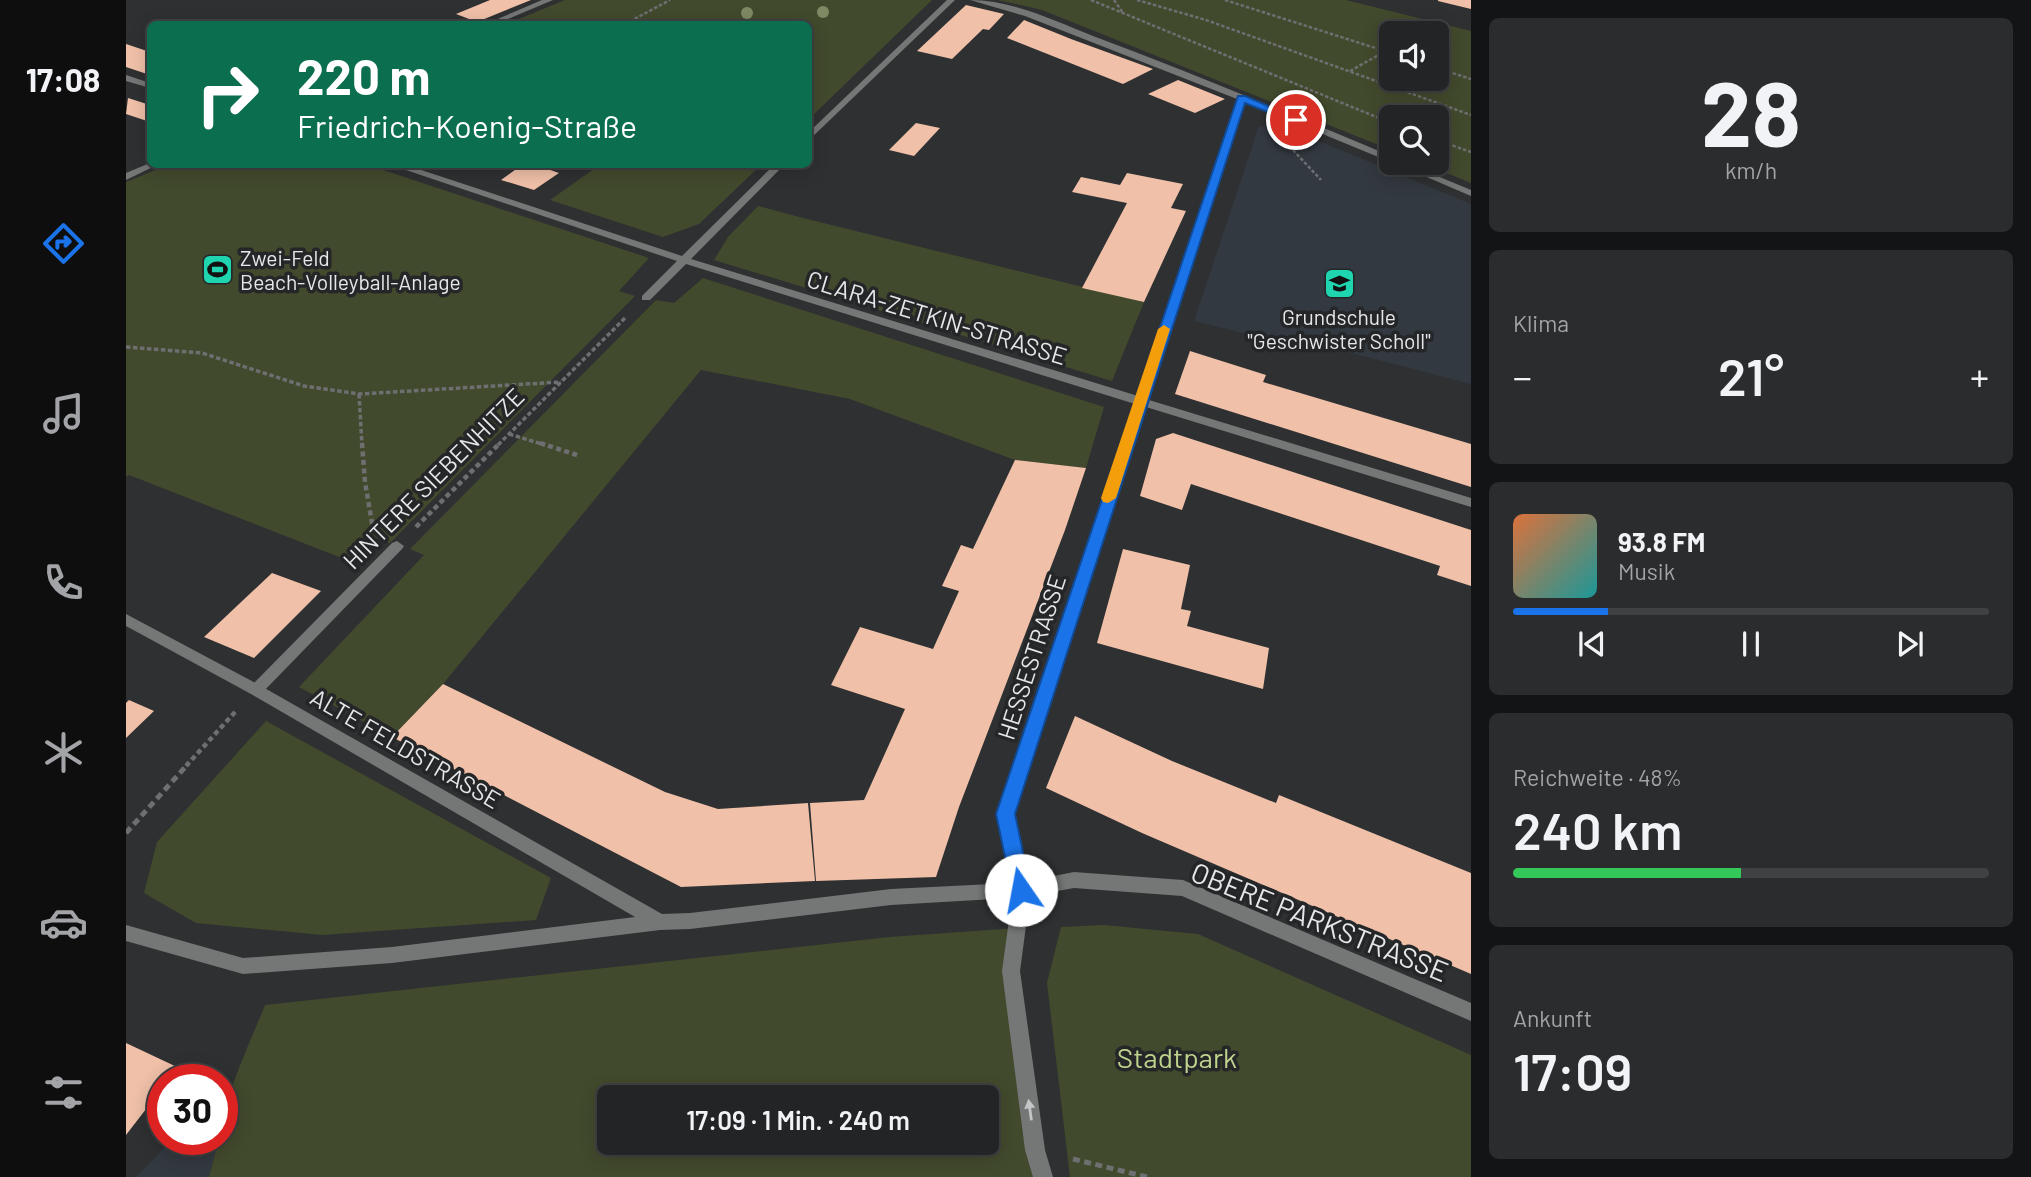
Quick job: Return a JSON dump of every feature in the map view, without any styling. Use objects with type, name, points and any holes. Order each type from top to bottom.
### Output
[{"type":"street","points":[[497,21],[549,0]]},
{"type":"street","points":[[812,134],[951,0]]},
{"type":"street","points":[[974,0],[1028,14],[1379,154]]},
{"type":"street","points":[[126,78],[147,85]]},
{"type":"street","name":"HESSESTRASSE","points":[[1043,1177],[1035,1150],[1011,971],[1021,890],[1006,814],[1139,403],[1242,98]]},
{"type":"street","points":[[126,177],[147,168]]},
{"type":"street","name":"CLARA-ZETKIN-STRASSE","points":[[404,168],[683,260],[1139,403],[1471,503]]},
{"type":"street","points":[[646,298],[777,168]]},
{"type":"street","points":[[1429,175],[1471,192]]},
{"type":"street","name":"HINTERE SIEBENHITZE","points":[[256,690],[397,546]]},
{"type":"street","name":"ALTE FELDSTRASSE","points":[[126,619],[256,690],[660,922]]},
{"type":"street","name":"OBERE PARKSTRASSE","points":[[1021,890],[1074,880],[1183,888],[1471,1012]]},
{"type":"street","points":[[126,933],[243,966],[392,955],[891,897],[1021,890]]},
{"type":"path","points":[[631,21],[670,0]]},
{"type":"path","points":[[1091,0],[1379,118]]},
{"type":"path","points":[[1114,0],[1124,14]]},
{"type":"path","points":[[1137,0],[1206,20],[1471,115]]},
{"type":"path","points":[[1225,0],[1379,49]]},
{"type":"path","points":[[1350,71],[1379,54]]},
{"type":"path","points":[[1449,72],[1471,79]]},
{"type":"path","points":[[1449,144],[1471,152]]},
{"type":"path","points":[[1292,149],[1321,180]]},
{"type":"path","name":"HINTERE SIEBENHITZE","points":[[397,546],[646,298]]},
{"type":"path","points":[[126,347],[202,353],[304,386],[359,394],[561,382]]},
{"type":"path","points":[[359,394],[365,482],[380,563]]},
{"type":"path","points":[[509,434],[577,455]]},
{"type":"path","points":[[126,833],[256,690]]},
{"type":"path","points":[[1035,1150],[1147,1177]]},
{"type":"shaded area","name":"Grundschule \"Geschwister Scholl\"","points":[[1278,124],[1379,166],[1379,175],[1401,175],[1471,204],[1471,384],[1324,346],[1289,344],[1194,321],[1259,126]]},
{"type":"shaded area","points":[[157,1155],[215,1155],[209,1177],[136,1177]]},
{"type":"green space","points":[[565,0],[932,0],[812,116],[812,21],[514,21]]},
{"type":"green space","points":[[998,0],[1346,0],[1431,21],[1379,21],[1379,91],[1449,91],[1449,26],[1471,31],[1471,183],[1449,174],[1449,105],[1379,105],[1379,145],[1042,10]]},
{"type":"green space","points":[[161,168],[377,168],[649,258],[619,291],[635,296],[390,543],[375,538],[352,562],[129,475],[126,477],[126,182]]},
{"type":"green space","points":[[595,168],[758,168],[699,224],[663,237],[550,200]]},
{"type":"green space","points":[[758,206],[1144,302],[1112,381],[714,260],[728,237]]},
{"type":"green space","points":[[703,278],[1104,407],[1086,468],[1015,460],[850,399],[701,370],[443,684],[392,737],[299,687],[424,555],[410,549],[656,300],[674,303]]},
{"type":"green space","points":[[266,721],[551,878],[536,920],[322,935],[196,923],[144,893],[157,842]]},
{"type":"green space","name":"Stadtpark","points":[[1104,925],[1198,934],[1471,1055],[1471,1177],[1070,1177],[1047,983],[1061,927]]},
{"type":"green space","points":[[1017,928],[1011,971],[1043,1177],[209,1177],[215,1155],[238,1155],[238,1073],[265,1005],[890,937]]},
{"type":"building","points":[[490,0],[531,0],[479,21],[456,14]]},
{"type":"building","points":[[1471,0],[1471,9],[1438,1]]},
{"type":"building","points":[[966,5],[1004,14],[989,30],[983,29],[952,59],[917,51]]},
{"type":"building","points":[[1024,20],[1153,69],[1123,84],[1007,38]]},
{"type":"building","points":[[126,44],[147,51],[147,74],[126,67]]},
{"type":"building","points":[[1178,80],[1225,99],[1195,113],[1148,94]]},
{"type":"building","points":[[128,98],[147,104],[147,121],[126,114]]},
{"type":"building","points":[[916,123],[940,128],[914,156],[889,150]]},
{"type":"building","points":[[518,168],[545,168],[559,173],[534,190],[501,180]]},
{"type":"building","points":[[1127,173],[1183,184],[1171,208],[1186,211],[1144,302],[1082,288],[1127,203],[1072,192],[1081,177],[1120,185]]},
{"type":"building","points":[[1190,351],[1266,375],[1263,382],[1471,444],[1471,487],[1175,394]]},
{"type":"building","points":[[1173,433],[1471,530],[1471,586],[1437,575],[1440,566],[1191,484],[1182,510],[1140,496],[1156,439]]},
{"type":"building","points":[[1015,460],[1086,468],[959,807],[936,877],[816,881],[810,803],[864,800],[905,709],[831,685],[860,627],[933,649],[959,591],[942,586],[961,545],[973,549]]},
{"type":"building","points":[[1123,549],[1190,565],[1181,609],[1191,611],[1187,626],[1269,648],[1263,689],[1097,643]]},
{"type":"building","points":[[272,573],[321,591],[254,658],[204,637]]},
{"type":"building","points":[[443,684],[665,792],[718,809],[808,803],[815,881],[681,887],[392,737]]},
{"type":"building","points":[[129,700],[154,711],[126,738],[126,703]]},
{"type":"building","points":[[1075,716],[1172,761],[1276,803],[1279,795],[1471,873],[1471,974],[1142,833],[1046,788]]},
{"type":"building","points":[[126,1043],[171,1064],[147,1064],[147,1108],[126,1135]]},
{"type":"slow traffic","points":[[1108,498],[1164,329]]},
{"type":"place","name":"Zwei-Feld Beach-Volleyball-Anlage","points":[[217,269]]},
{"type":"place","name":"Grundschule \"Geschwister Scholl\"","points":[[1339,284]]},
{"type":"route","points":[[1021,890],[1006,814],[1139,403],[1242,98],[1296,120]]}]
